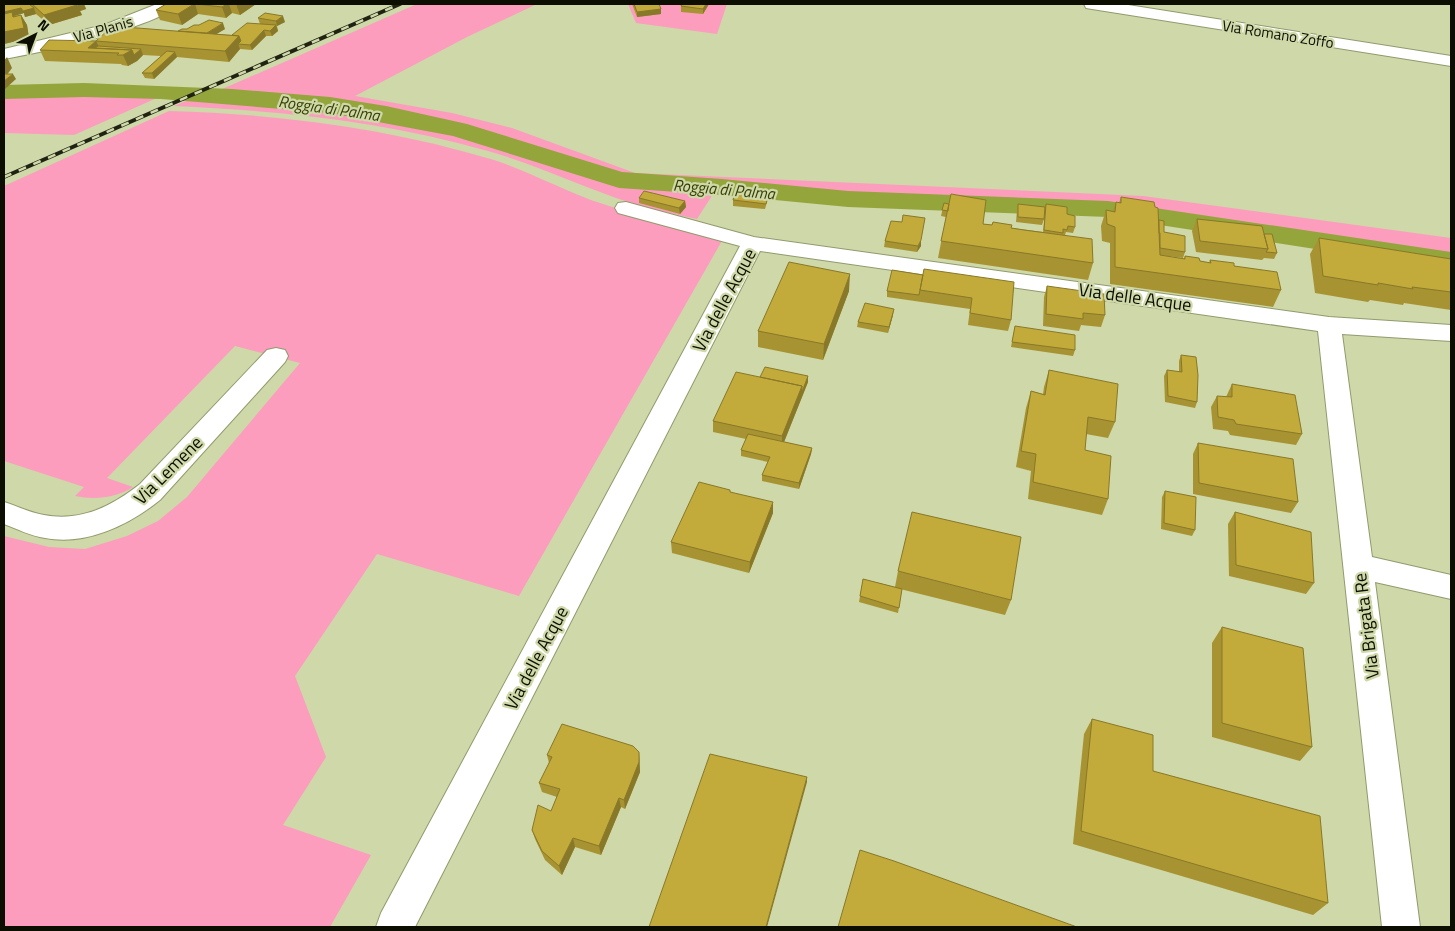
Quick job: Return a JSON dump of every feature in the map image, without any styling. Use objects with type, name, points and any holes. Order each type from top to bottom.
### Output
[{"type":"street","name":"Via Planis","points":[[4,54],[113,28],[170,4]]},
{"type":"street","name":"Via Romano Zoffo","points":[[1098,4],[1451,61]]},
{"type":"street","points":[[626,208],[753,242]]},
{"type":"street","name":"Via delle Acque","points":[[395,927],[753,242],[1329,325],[1451,333]]},
{"type":"street","name":"Via Brigata Re","points":[[1329,325],[1401,927]]},
{"type":"street","name":"Via Lemene","points":[[4,513],[45,527],[76,527],[103,520],[136,504],[150,492],[276,356]]},
{"type":"street","points":[[1359,566],[1451,587]]},
{"type":"shaded area","points":[[417,4],[537,4],[467,37],[355,96],[452,113],[512,128],[635,173],[1143,196],[1451,238],[1451,256],[1118,206],[935,199],[626,178],[462,125],[357,105],[208,92],[220,90]]},
{"type":"shaded area","points":[[628,4],[727,4],[717,34],[636,23]]},
{"type":"shaded area","points":[[44,95],[159,97],[74,135],[4,133],[4,98]]},
{"type":"shaded area","points":[[191,99],[228,100],[319,108],[386,119],[477,140],[618,185],[715,191],[697,219],[631,203],[542,169],[488,151],[449,141],[410,132],[332,119],[254,111],[174,106]]},
{"type":"shaded area","points":[[169,111],[292,119],[414,139],[494,160],[603,204],[723,239],[519,596],[377,554],[295,676],[326,757],[283,825],[371,855],[330,927],[4,927],[4,536],[49,547],[85,549],[127,536],[158,521],[187,497],[300,363],[235,346],[107,478],[133,487],[120,494],[98,498],[75,496],[84,487],[4,461],[4,186]]},
{"type":"building","points":[[4,4],[29,4],[34,8],[23,11],[21,8],[4,12]]},
{"type":"building","points":[[32,4],[75,4],[77,5],[44,15]]},
{"type":"building","points":[[166,4],[194,4],[178,14],[156,10]]},
{"type":"building","points":[[196,4],[227,4],[222,7]]},
{"type":"building","points":[[634,4],[659,4],[661,9],[637,12]]},
{"type":"building","points":[[682,4],[706,4],[703,9],[681,6]]},
{"type":"building","points":[[12,12],[13,17],[21,15],[24,28],[4,32],[4,14]]},
{"type":"building","points":[[265,13],[283,16],[276,21],[258,18]]},
{"type":"building","points":[[209,20],[223,23],[207,33],[178,31],[199,25]]},
{"type":"building","points":[[247,23],[276,25],[270,31],[264,30],[250,45],[238,44],[241,41],[239,36],[232,35]]},
{"type":"building","points":[[112,26],[239,36],[225,51],[96,41]]},
{"type":"building","points":[[49,40],[96,41],[88,48],[132,50],[123,55],[117,55],[119,53],[40,50]]},
{"type":"building","points":[[98,46],[141,49],[134,55],[132,50],[95,48]]},
{"type":"building","points":[[167,51],[175,52],[152,73],[142,73]]},
{"type":"building","points":[[4,74],[13,74],[4,81]]},
{"type":"building","points":[[644,191],[685,201],[679,208],[639,198]]},
{"type":"building","points":[[735,193],[768,197],[766,204],[733,200]]},
{"type":"building","points":[[951,194],[986,200],[983,224],[992,225],[993,222],[1012,225],[1011,228],[1092,239],[1093,263],[941,241]]},
{"type":"building","points":[[1121,197],[1154,202],[1155,207],[1158,208],[1160,255],[1185,259],[1185,256],[1199,258],[1200,261],[1211,263],[1210,260],[1234,263],[1234,266],[1277,272],[1281,290],[1115,267],[1115,227],[1107,224],[1106,210],[1115,212],[1116,202],[1121,203]]},
{"type":"building","points":[[944,203],[949,204],[948,211],[942,210]]},
{"type":"building","points":[[1018,204],[1045,207],[1044,219],[1018,217]]},
{"type":"building","points":[[1046,204],[1067,207],[1067,214],[1075,216],[1075,227],[1068,226],[1067,230],[1063,229],[1063,233],[1044,230]]},
{"type":"building","points":[[903,215],[925,218],[918,246],[885,241],[891,221],[902,222]]},
{"type":"building","points":[[1197,219],[1262,226],[1268,249],[1200,241]]},
{"type":"building","points":[[1159,220],[1164,221],[1164,232],[1185,236],[1185,252],[1160,248]]},
{"type":"building","points":[[1264,234],[1272,234],[1277,253],[1266,252],[1268,249]]},
{"type":"building","points":[[1319,238],[1451,259],[1451,292],[1412,287],[1413,289],[1378,283],[1378,285],[1323,276]]},
{"type":"building","points":[[789,262],[850,274],[824,344],[758,331]]},
{"type":"building","points":[[924,269],[1014,282],[1011,320],[970,313],[972,298],[920,290]]},
{"type":"building","points":[[892,270],[923,275],[919,295],[887,291]]},
{"type":"building","points":[[1047,286],[1104,294],[1105,315],[1083,313],[1083,319],[1046,314]]},
{"type":"building","points":[[865,303],[894,309],[889,327],[858,322]]},
{"type":"building","points":[[1015,326],[1075,335],[1075,350],[1012,342]]},
{"type":"building","points":[[1181,355],[1196,357],[1198,375],[1197,402],[1168,396],[1167,370],[1182,372]]},
{"type":"building","points":[[765,367],[808,376],[802,392],[802,386],[760,377]]},
{"type":"building","points":[[1049,370],[1118,384],[1115,422],[1088,417],[1085,450],[1111,456],[1108,499],[1033,482],[1036,454],[1021,451],[1031,391],[1045,395]]},
{"type":"building","points":[[736,372],[802,386],[782,436],[713,421]]},
{"type":"building","points":[[1232,384],[1295,395],[1302,434],[1236,424],[1234,420],[1218,417],[1217,396],[1232,397]]},
{"type":"building","points":[[748,434],[812,448],[799,483],[762,475],[770,457],[741,450]]},
{"type":"building","points":[[1198,443],[1293,459],[1298,502],[1199,483]]},
{"type":"building","points":[[699,482],[730,490],[730,492],[773,502],[750,562],[671,542]]},
{"type":"building","points":[[1165,491],[1196,497],[1195,530],[1164,523]]},
{"type":"building","points":[[912,512],[1021,537],[1011,600],[898,571]]},
{"type":"building","points":[[1235,512],[1311,532],[1314,583],[1236,565]]},
{"type":"building","points":[[863,579],[902,589],[899,608],[860,596]]},
{"type":"building","points":[[1222,627],[1303,648],[1312,747],[1222,723]]},
{"type":"building","points":[[1092,719],[1153,735],[1153,771],[1320,816],[1328,903],[1081,831]]},
{"type":"building","points":[[562,724],[633,746],[639,752],[639,762],[624,800],[619,798],[599,846],[573,838],[559,866],[542,851],[532,830],[538,805],[551,811],[560,789],[539,783],[552,757],[547,755]]},
{"type":"building","points":[[710,754],[807,777],[766,927],[649,927]]},
{"type":"building","points":[[860,850],[894,861],[1077,927],[838,927]]},
{"type":"waterway","name":"Roggia di Palma","points":[[4,92],[84,90],[161,92],[330,105],[458,129],[619,180],[722,187],[848,199],[1108,209],[1451,261]]},
{"type":"railway","points":[[4,177],[400,4]]}]
